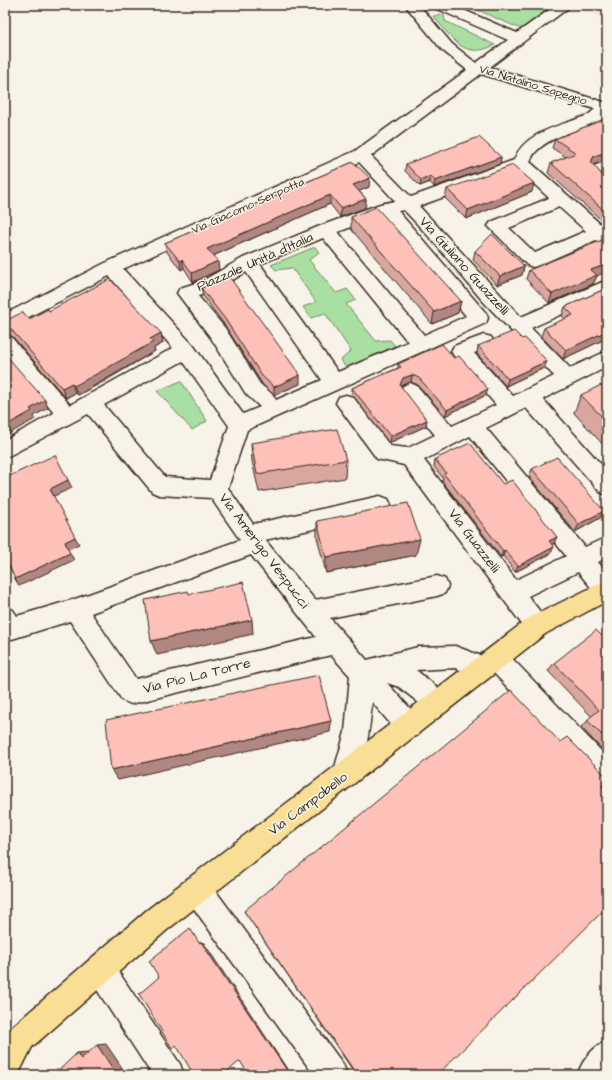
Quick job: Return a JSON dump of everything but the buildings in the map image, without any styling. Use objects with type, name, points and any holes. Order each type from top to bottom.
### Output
[{"type":"main road","name":"Via Campobello","points":[[5,1069],[14,1039],[100,970],[157,920],[537,626],[607,590]]},
{"type":"street","points":[[414,8],[439,5],[519,39]]},
{"type":"street","name":"Via Giacomo Serpotta","points":[[5,322],[111,267],[361,155],[565,5]]},
{"type":"street","name":"Via Natalino Sapegno","points":[[414,8],[447,47],[470,66],[606,108]]},
{"type":"street","points":[[562,199],[497,226],[532,261],[602,230],[562,199],[521,163],[521,157],[532,144],[595,117],[606,108]]},
{"type":"street","name":"Via Giuliano Guazzelli","points":[[361,155],[408,204],[518,326],[568,378]]},
{"type":"street","name":"Piazzale Unità d'Italia","points":[[273,411],[265,399],[253,389],[218,333],[186,293],[208,286],[249,262],[326,230],[386,208],[408,204],[521,163]]},
{"type":"street","points":[[607,166],[597,171],[607,180]]},
{"type":"street","points":[[111,267],[186,350],[239,426],[479,318],[386,208]]},
{"type":"street","name":"Piazzale Unità d'Italia","points":[[326,230],[421,344]]},
{"type":"street","points":[[249,262],[335,383]]},
{"type":"street","points":[[518,326],[607,287]]},
{"type":"street","points":[[484,342],[461,351],[510,407]]},
{"type":"street","points":[[5,343],[67,415]]},
{"type":"street","points":[[5,450],[186,350]]},
{"type":"street","points":[[346,403],[384,453],[410,457],[607,358]]},
{"type":"street","points":[[410,391],[449,438]]},
{"type":"street","points":[[529,397],[607,486]]},
{"type":"street","points":[[91,403],[159,486],[217,489]]},
{"type":"street","name":"Via Amerigo Vespucci","points":[[239,426],[217,489],[252,539],[310,611],[336,643],[369,671],[409,726]]},
{"type":"street","points":[[473,426],[607,590]]},
{"type":"street","name":"Via Guazzelli","points":[[410,457],[537,626]]},
{"type":"street","points":[[5,617],[12,628],[75,609],[252,539],[380,505]]},
{"type":"street","points":[[512,593],[607,547]]},
{"type":"street","points":[[310,611],[437,586]]},
{"type":"street","name":"Via Pio La Torre","points":[[75,609],[131,692],[336,643]]},
{"type":"street","points":[[369,671],[418,658],[455,657],[490,663],[607,775]]},
{"type":"street","points":[[369,671],[406,677],[438,703]]},
{"type":"street","points":[[346,774],[357,732],[369,671]]},
{"type":"street","points":[[197,889],[332,1075]]},
{"type":"street","points":[[100,970],[169,1075]]},
{"type":"street","points":[[592,1075],[607,1056]]},
{"type":"shaded area","points":[[578,5],[607,5],[607,20],[574,7]]},
{"type":"green space","points":[[466,5],[553,5],[521,29]]},
{"type":"green space","points":[[444,15],[445,21],[495,45],[484,49],[475,50],[467,49],[460,45],[433,16]]},
{"type":"green space","points":[[315,247],[319,252],[309,260],[336,293],[347,289],[356,300],[346,304],[376,341],[390,340],[395,346],[346,368],[341,360],[351,351],[325,313],[311,318],[303,307],[316,302],[292,268],[276,270],[271,265]]},
{"type":"green space","points":[[181,381],[207,421],[192,430],[157,391]]}]
